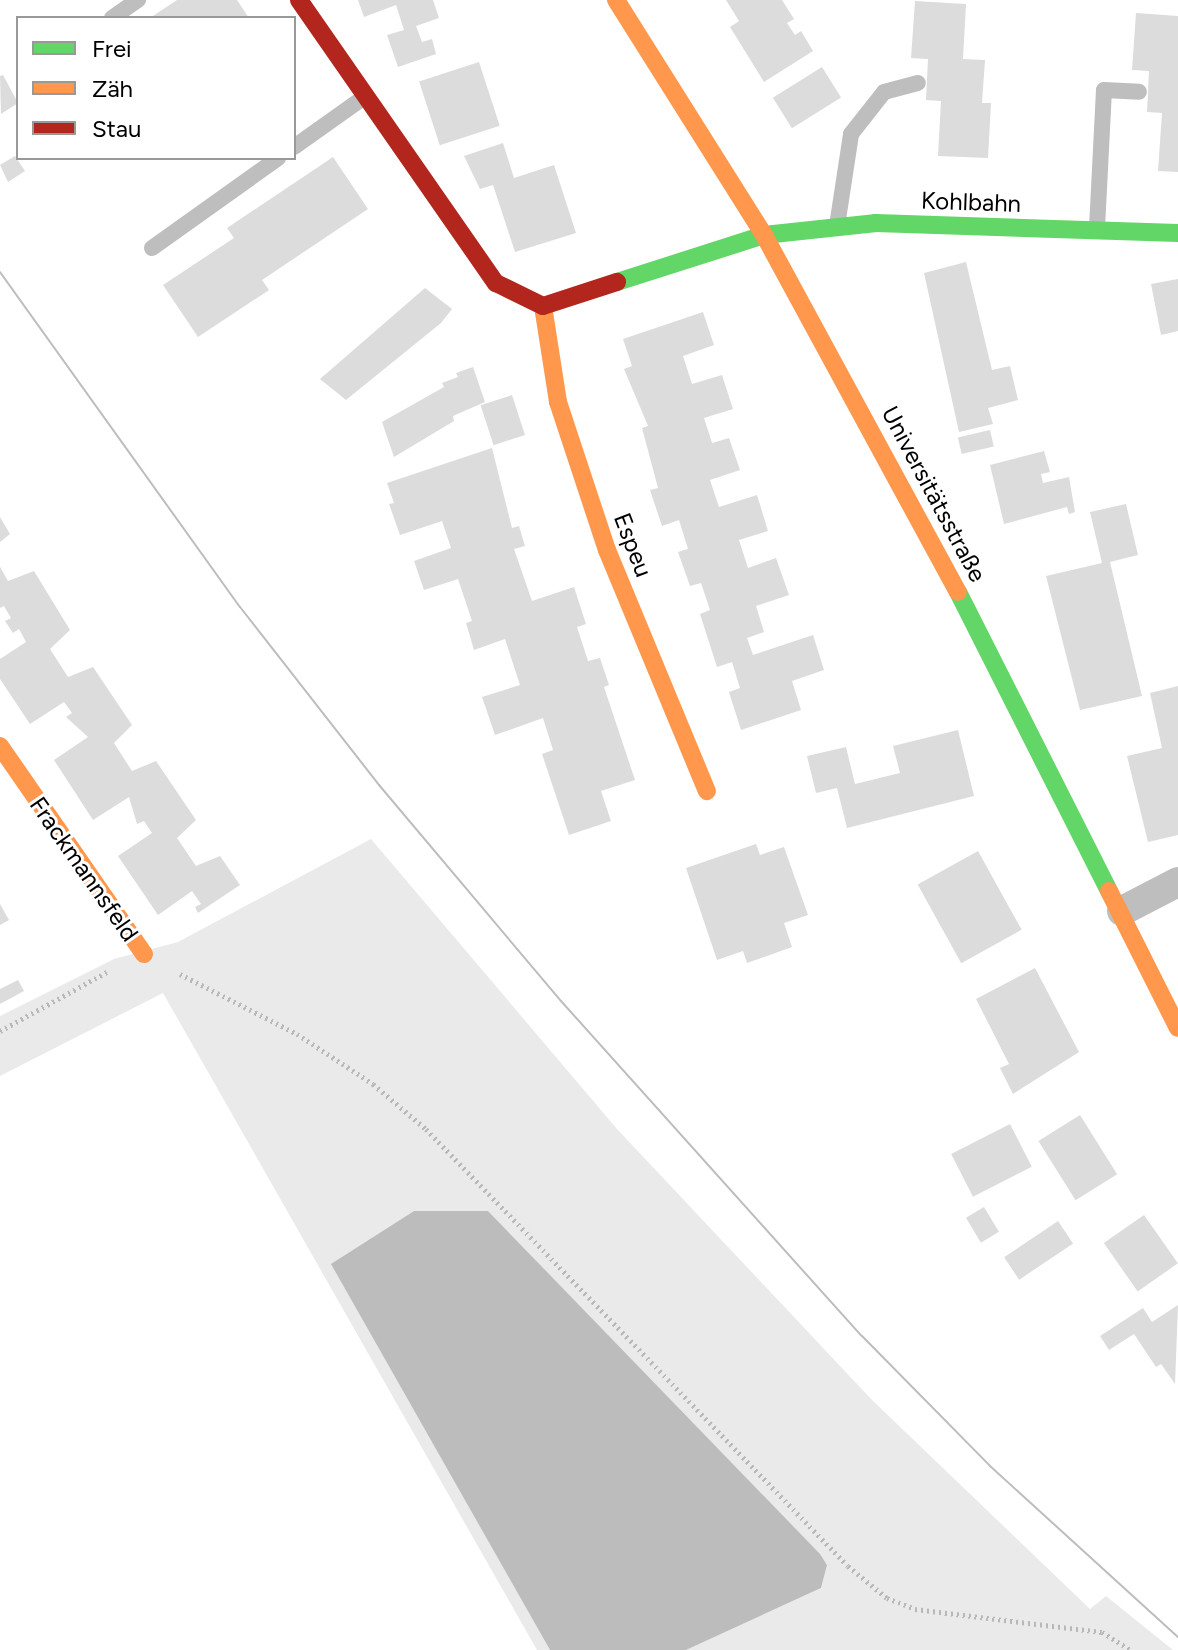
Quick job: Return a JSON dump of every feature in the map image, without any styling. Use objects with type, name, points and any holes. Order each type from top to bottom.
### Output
[{"type":"street","points":[[299,0],[496,283],[543,306],[764,235]]},
{"type":"street","name":"Universitätsstraße","points":[[616,0],[764,235],[899,476],[1122,911],[1178,1028]]},
{"type":"street","name":"Kohlbahn","points":[[764,235],[876,223],[1178,233]]},
{"type":"street","name":"Espeu","points":[[543,306],[558,402],[602,535],[707,791]]},
{"type":"street","name":"Frackmannsfeld","points":[[0,746],[12,791],[144,954]]},
{"type":"street","points":[[1122,911],[1178,882]]},
{"type":"lane","points":[[115,16],[138,0]]},
{"type":"lane","points":[[837,227],[851,134],[884,92],[918,83]]},
{"type":"lane","points":[[1097,230],[1104,90],[1139,92]]},
{"type":"lane","points":[[296,146],[364,97]]},
{"type":"lane","points":[[152,248],[275,160]]},
{"type":"path","points":[[0,1031],[144,954],[297,1034],[373,1084],[426,1129],[848,1566],[887,1598],[915,1609],[1102,1632],[1131,1650]]},
{"type":"shaded area","points":[[371,839],[617,1129],[872,1400],[1090,1609],[1106,1596],[1173,1650],[686,1650],[821,1588],[827,1564],[488,1211],[414,1211],[332,1264],[550,1650],[537,1650],[163,993],[0,1076],[0,1016],[114,959],[178,942]]},
{"type":"shaded area","points":[[414,1211],[488,1211],[820,1554],[827,1565],[821,1588],[686,1650],[550,1650],[331,1264]]},
{"type":"building","points":[[177,0],[237,0],[248,16],[153,16]]},
{"type":"building","points":[[358,0],[433,0],[439,18],[416,26],[422,42],[432,39],[436,54],[398,67],[387,35],[404,30],[396,5],[364,17]]},
{"type":"building","points":[[726,0],[782,0],[794,19],[787,23],[795,35],[801,31],[813,51],[764,82],[730,27],[739,21]]},
{"type":"building","points":[[915,1],[966,4],[963,59],[985,60],[982,103],[991,103],[988,158],[938,156],[941,101],[926,100],[928,59],[911,58]]},
{"type":"building","points":[[1136,13],[1178,16],[1178,172],[1158,171],[1162,113],[1147,112],[1149,71],[1132,70]]},
{"type":"building","points":[[479,62],[500,126],[440,145],[419,81]]},
{"type":"building","points":[[822,67],[841,98],[792,128],[773,98]]},
{"type":"building","points":[[3,75],[16,99],[16,104],[1,114],[0,76]]},
{"type":"building","points":[[503,143],[514,178],[554,165],[576,233],[515,252],[493,185],[480,189],[464,156]]},
{"type":"building","points":[[15,156],[25,171],[8,182],[0,165]]},
{"type":"building","points":[[333,157],[368,209],[262,280],[269,290],[198,337],[163,285],[234,238],[227,228]]},
{"type":"building","points":[[966,262],[992,370],[1010,366],[1018,400],[988,408],[993,424],[959,432],[924,273]]},
{"type":"building","points":[[1178,279],[1178,331],[1161,335],[1151,284]]},
{"type":"building","points":[[425,288],[452,309],[441,323],[346,400],[320,379]]},
{"type":"building","points":[[703,312],[714,345],[683,356],[692,384],[722,375],[733,409],[704,418],[712,443],[729,438],[740,470],[710,480],[719,507],[757,495],[768,531],[739,540],[748,568],[776,558],[789,595],[756,606],[764,632],[747,638],[753,655],[813,635],[824,670],[792,681],[801,710],[741,730],[729,692],[740,688],[732,662],[717,667],[700,614],[710,610],[701,583],[690,586],[678,552],[688,549],[679,520],[662,526],[650,490],[658,488],[642,428],[648,426],[624,369],[632,366],[623,339]]},
{"type":"building","points":[[473,367],[485,402],[453,416],[454,421],[394,457],[382,422],[444,387],[442,383],[458,377],[456,373]]},
{"type":"building","points":[[512,395],[525,435],[494,445],[481,405]]},
{"type":"building","points":[[990,430],[994,447],[962,454],[958,437]]},
{"type":"building","points":[[492,448],[512,528],[519,526],[525,546],[514,549],[532,601],[574,587],[586,624],[577,627],[588,661],[600,658],[609,685],[604,687],[635,780],[601,791],[611,821],[569,835],[542,754],[553,750],[543,718],[495,735],[482,697],[520,685],[505,639],[474,650],[466,623],[472,621],[458,579],[424,590],[414,561],[451,548],[442,521],[400,535],[389,504],[394,503],[387,483]]},
{"type":"building","points":[[1044,451],[1050,472],[1041,474],[1043,483],[1069,477],[1075,512],[1069,514],[1067,507],[1004,524],[990,465]]},
{"type":"building","points":[[1126,504],[1138,555],[1110,562],[1142,696],[1080,710],[1046,576],[1102,563],[1090,512]]},
{"type":"building","points":[[0,517],[10,534],[0,542]]},
{"type":"building","points":[[0,567],[8,581],[34,571],[70,630],[50,649],[68,677],[93,667],[132,725],[114,743],[132,771],[156,761],[196,820],[177,838],[196,866],[220,856],[240,885],[198,913],[195,907],[201,904],[192,891],[158,915],[118,856],[152,833],[144,821],[137,824],[129,797],[93,820],[54,760],[88,737],[66,717],[72,713],[64,702],[30,724],[0,679],[0,659],[26,642],[19,629],[13,633],[5,621],[11,618],[4,606],[0,608]]},
{"type":"building","points":[[1178,686],[1178,835],[1148,842],[1127,756],[1162,748],[1150,693]]},
{"type":"building","points":[[958,730],[974,796],[847,828],[837,788],[816,793],[807,756],[846,747],[855,784],[900,773],[893,746]]},
{"type":"building","points":[[756,844],[760,855],[784,847],[808,915],[784,923],[792,947],[747,963],[743,951],[717,960],[686,868]]},
{"type":"building","points":[[978,851],[1022,930],[961,963],[918,884]]},
{"type":"building","points":[[0,904],[9,920],[0,925]]},
{"type":"building","points":[[1035,968],[1079,1052],[1013,1094],[1000,1068],[1009,1064],[976,999]]},
{"type":"building","points":[[18,980],[24,991],[0,1004],[0,989]]},
{"type":"building","points":[[1080,1115],[1117,1174],[1076,1200],[1038,1141]]},
{"type":"building","points":[[1010,1124],[1032,1167],[973,1197],[951,1154]]},
{"type":"building","points":[[984,1207],[999,1232],[981,1243],[966,1218]]},
{"type":"building","points":[[1144,1215],[1178,1263],[1138,1291],[1104,1243]]},
{"type":"building","points":[[1058,1221],[1073,1243],[1019,1280],[1004,1257]]},
{"type":"building","points":[[1178,1305],[1175,1384],[1161,1364],[1156,1367],[1134,1334],[1109,1350],[1100,1336],[1143,1308],[1152,1322]]},
{"type":"tram line","points":[[0,272],[240,607],[379,785],[561,1001],[862,1336],[990,1466],[1178,1637]]},
{"type":"traffic: fast","points":[[617,282],[764,235],[876,223],[1178,233]]},
{"type":"traffic: fast","points":[[958,592],[1109,891]]},
{"type":"traffic: slow","points":[[616,0],[764,235],[958,592]]},
{"type":"traffic: slow","points":[[543,306],[558,402],[607,550],[707,791]]},
{"type":"traffic: slow","points":[[0,746],[144,954]]},
{"type":"traffic: slow","points":[[1109,891],[1178,1028]]},
{"type":"traffic: jam","points":[[299,0],[496,283],[543,306],[617,282]]}]
